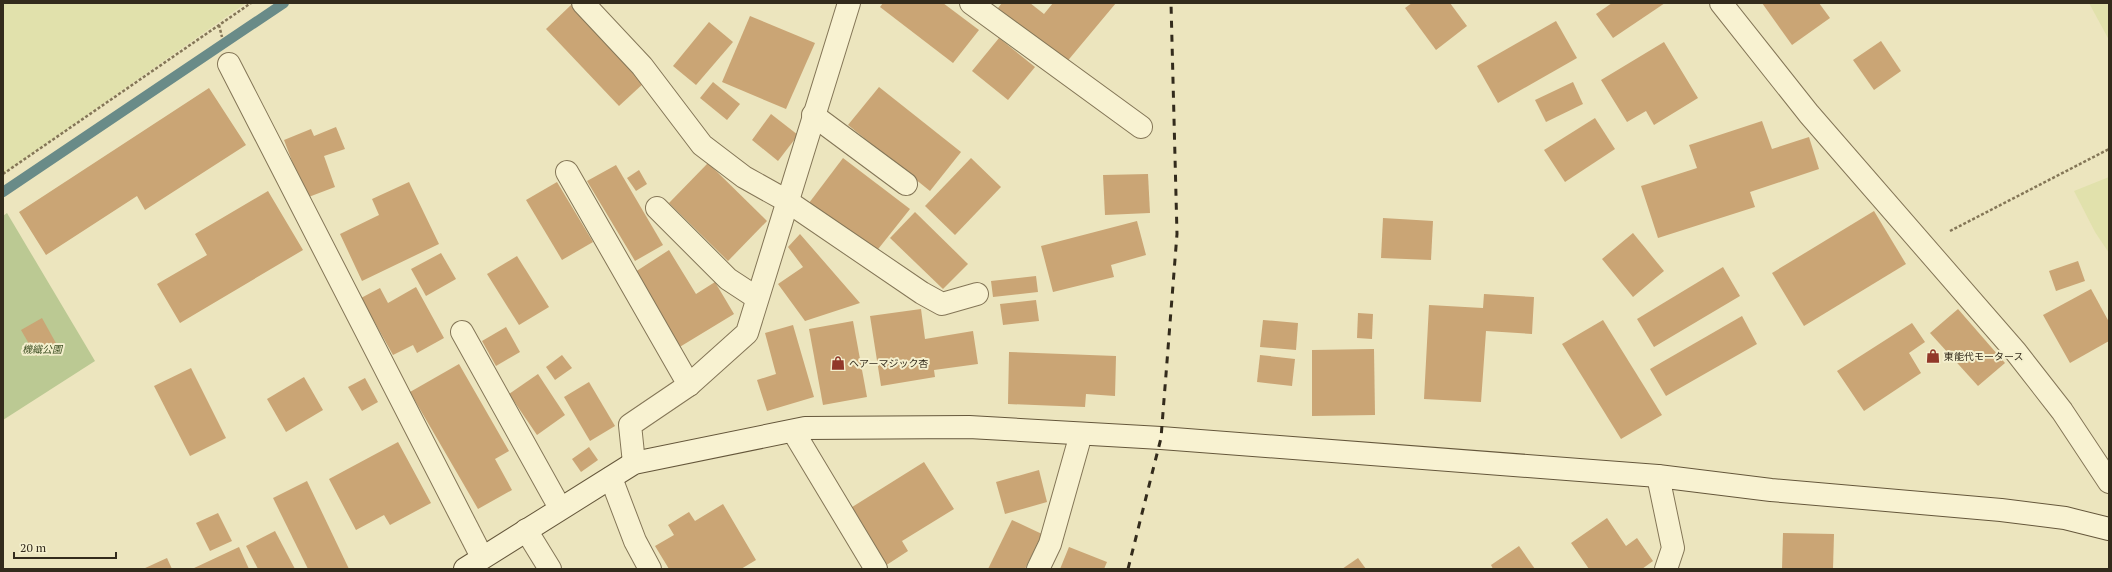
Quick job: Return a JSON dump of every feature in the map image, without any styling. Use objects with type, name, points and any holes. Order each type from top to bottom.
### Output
[{"type":"street","points":[[583,3],[642,66],[702,145],[744,177],[787,201],[922,293],[942,304],[977,294]]},
{"type":"street","points":[[634,463],[630,425],[689,385],[747,333],[813,115],[849,3]]},
{"type":"street","points":[[971,3],[1141,127]]},
{"type":"street","points":[[1721,3],[1809,114],[2016,352],[2062,411],[2109,482]]},
{"type":"street","points":[[229,64],[474,563],[634,463],[805,428],[969,427],[1160,438],[1658,476],[1771,490],[2001,510],[2064,518],[2109,529]]},
{"type":"street","points":[[813,115],[906,184]]},
{"type":"street","points":[[567,172],[689,385]]},
{"type":"street","points":[[657,208],[728,279],[757,298]]},
{"type":"street","points":[[462,332],[560,508]]},
{"type":"street","points":[[793,431],[876,569]]},
{"type":"street","points":[[1038,569],[1050,544],[1081,434]]},
{"type":"street","points":[[1658,476],[1672,548],[1666,569]]},
{"type":"street","points":[[611,478],[635,541],[650,569]]},
{"type":"street","points":[[526,530],[550,569]]},
{"type":"path","points":[[3,174],[252,3]]},
{"type":"path","points":[[1923,246],[2109,149]]},
{"type":"green space","points":[[3,3],[246,3],[3,174]]},
{"type":"green space","points":[[2089,3],[2109,3],[2109,40]]},
{"type":"green space","points":[[2109,177],[2109,253],[2095,232],[2074,191]]},
{"type":"green space","name":"機織公園","points":[[7,213],[95,361],[3,420],[3,216]]},
{"type":"building","points":[[883,3],[943,3],[979,30],[953,63],[880,7]]},
{"type":"building","points":[[1002,3],[1030,3],[1044,14],[1053,3],[1116,3],[1065,64],[998,8]]},
{"type":"building","points":[[1412,3],[1450,3],[1467,26],[1436,50],[1405,8]]},
{"type":"building","points":[[1612,3],[1665,3],[1613,38],[1596,14]]},
{"type":"building","points":[[1762,3],[1819,3],[1830,18],[1792,45]]},
{"type":"building","points":[[571,5],[645,82],[619,106],[546,29]]},
{"type":"building","points":[[750,16],[815,43],[786,109],[722,82]]},
{"type":"building","points":[[1556,21],[1577,58],[1498,103],[1477,66]]},
{"type":"building","points":[[709,22],[733,42],[696,85],[673,66]]},
{"type":"building","points":[[999,38],[1035,67],[1008,100],[972,71]]},
{"type":"building","points":[[1881,41],[1901,71],[1874,90],[1853,60]]},
{"type":"building","points":[[1664,42],[1698,98],[1654,125],[1646,111],[1627,122],[1601,80]]},
{"type":"building","points":[[713,82],[740,104],[727,120],[700,98]]},
{"type":"building","points":[[1573,82],[1583,104],[1546,122],[1535,100]]},
{"type":"building","points":[[879,87],[961,152],[930,191],[848,125]]},
{"type":"building","points":[[209,88],[246,145],[145,210],[137,196],[46,255],[19,212]]},
{"type":"building","points":[[771,114],[798,135],[778,161],[752,140]]},
{"type":"building","points":[[1595,118],[1615,149],[1565,182],[1544,150]]},
{"type":"building","points":[[1762,121],[1772,149],[1809,137],[1819,169],[1750,192],[1755,207],[1658,238],[1641,186],[1697,168],[1689,145]]},
{"type":"building","points":[[336,127],[345,149],[324,156],[335,187],[306,198],[284,140],[311,129],[314,136]]},
{"type":"building","points":[[843,158],[910,209],[875,253],[809,203]]},
{"type":"building","points":[[971,158],[1001,187],[955,235],[925,206]]},
{"type":"building","points":[[708,163],[767,221],[728,261],[669,203]]},
{"type":"building","points":[[616,165],[663,245],[635,261],[587,181]]},
{"type":"building","points":[[639,170],[647,184],[636,191],[627,178]]},
{"type":"building","points":[[1148,174],[1150,213],[1105,215],[1103,175]]},
{"type":"building","points":[[409,182],[439,244],[362,281],[340,234],[379,215],[372,199]]},
{"type":"building","points":[[557,182],[593,242],[562,260],[526,200]]},
{"type":"building","points":[[268,191],[303,250],[180,323],[157,284],[207,255],[195,234]]},
{"type":"building","points":[[1874,211],[1906,264],[1804,326],[1772,273]]},
{"type":"building","points":[[915,212],[968,264],[943,289],[890,238]]},
{"type":"building","points":[[1383,218],[1433,221],[1431,260],[1381,258]]},
{"type":"building","points":[[1137,221],[1146,255],[1111,265],[1114,277],[1053,292],[1041,246]]},
{"type":"building","points":[[1633,233],[1664,271],[1633,297],[1602,259]]},
{"type":"building","points":[[800,234],[860,303],[805,321],[778,284],[803,267],[788,247]]},
{"type":"building","points":[[669,250],[696,294],[715,282],[734,314],[678,348],[632,274]]},
{"type":"building","points":[[441,253],[456,279],[426,296],[411,269]]},
{"type":"building","points":[[517,256],[549,307],[519,325],[487,274]]},
{"type":"building","points":[[2078,261],[2085,281],[2056,291],[2049,271]]},
{"type":"building","points":[[1723,267],[1740,296],[1654,347],[1637,319]]},
{"type":"building","points":[[1036,276],[1038,292],[993,297],[991,281]]},
{"type":"building","points":[[416,287],[444,338],[417,353],[413,345],[393,355],[361,298],[380,288],[388,303]]},
{"type":"building","points":[[2091,289],[2109,322],[2109,341],[2070,363],[2043,315]]},
{"type":"building","points":[[1484,294],[1534,297],[1532,334],[1486,331],[1481,402],[1424,399],[1429,305],[1483,308]]},
{"type":"building","points":[[1036,300],[1039,321],[1003,325],[1000,304]]},
{"type":"building","points":[[921,309],[925,339],[973,331],[978,364],[934,370],[935,377],[881,386],[870,316]]},
{"type":"building","points":[[1958,309],[2005,363],[1978,386],[1930,333]]},
{"type":"building","points":[[1358,313],[1373,314],[1372,339],[1357,338]]},
{"type":"building","points":[[1742,316],[1757,344],[1666,396],[1650,369]]},
{"type":"building","points":[[42,318],[57,345],[36,356],[21,330]]},
{"type":"building","points":[[1263,320],[1298,323],[1296,350],[1260,347]]},
{"type":"building","points":[[1603,320],[1662,415],[1621,439],[1562,344]]},
{"type":"building","name":"ヘアーマジック杏","points":[[853,321],[867,397],[823,405],[809,329]]},
{"type":"building","points":[[1912,323],[1925,342],[1909,353],[1921,373],[1864,411],[1837,371]]},
{"type":"building","points":[[793,325],[814,397],[767,411],[757,380],[776,374],[765,333]]},
{"type":"building","points":[[506,327],[520,352],[496,366],[482,341]]},
{"type":"building","points":[[1374,349],[1375,415],[1312,416],[1312,350]]},
{"type":"building","points":[[1009,352],[1116,356],[1115,396],[1086,394],[1085,407],[1008,404]]},
{"type":"building","points":[[562,355],[572,368],[555,380],[546,367]]},
{"type":"building","points":[[1260,355],[1295,359],[1292,386],[1257,382]]},
{"type":"building","points":[[459,364],[509,451],[495,459],[512,490],[478,509],[410,392]]},
{"type":"building","points":[[191,368],[226,438],[190,456],[154,386]]},
{"type":"building","points":[[538,374],[565,415],[537,435],[509,394]]},
{"type":"building","points":[[304,377],[323,410],[286,432],[267,399]]},
{"type":"building","points":[[365,378],[378,402],[362,411],[348,387]]},
{"type":"building","points":[[589,382],[615,426],[590,441],[564,397]]},
{"type":"building","points":[[398,442],[431,503],[390,525],[384,515],[356,530],[329,479]]},
{"type":"building","points":[[589,447],[598,460],[581,472],[572,459]]},
{"type":"building","points":[[924,462],[954,509],[902,541],[908,551],[885,566],[849,509]]},
{"type":"building","points":[[1039,470],[1047,502],[1005,514],[996,482]]},
{"type":"building","points":[[307,481],[349,569],[308,569],[273,498]]},
{"type":"building","points":[[723,504],[756,560],[741,569],[669,569],[655,546],[674,535],[668,525],[689,512],[695,521]]},
{"type":"building","points":[[218,513],[232,541],[210,551],[196,523]]},
{"type":"building","points":[[1607,518],[1626,546],[1637,538],[1653,561],[1642,569],[1589,569],[1571,543]]},
{"type":"building","points":[[1012,520],[1042,534],[1025,569],[988,569]]},
{"type":"building","points":[[275,531],[295,569],[258,569],[246,546]]},
{"type":"building","points":[[1783,533],[1834,534],[1833,569],[1782,569]]},
{"type":"building","points":[[1519,546],[1535,569],[1493,569],[1491,565]]},
{"type":"building","points":[[239,547],[249,569],[192,569]]},
{"type":"building","points":[[1069,547],[1107,562],[1104,569],[1060,569]]},
{"type":"building","points":[[167,558],[172,569],[143,569]]},
{"type":"building","points":[[1358,558],[1366,569],[1342,569]]},
{"type":"waterway","points":[[3,192],[284,3]]},
{"type":"railway","points":[[1128,569],[1161,438],[1177,234],[1171,3]]},
{"type":"place","name":"東能代モータース","points":[[1933,356]]},
{"type":"place","name":"ヘアーマジック杏","points":[[838,363]]}]
